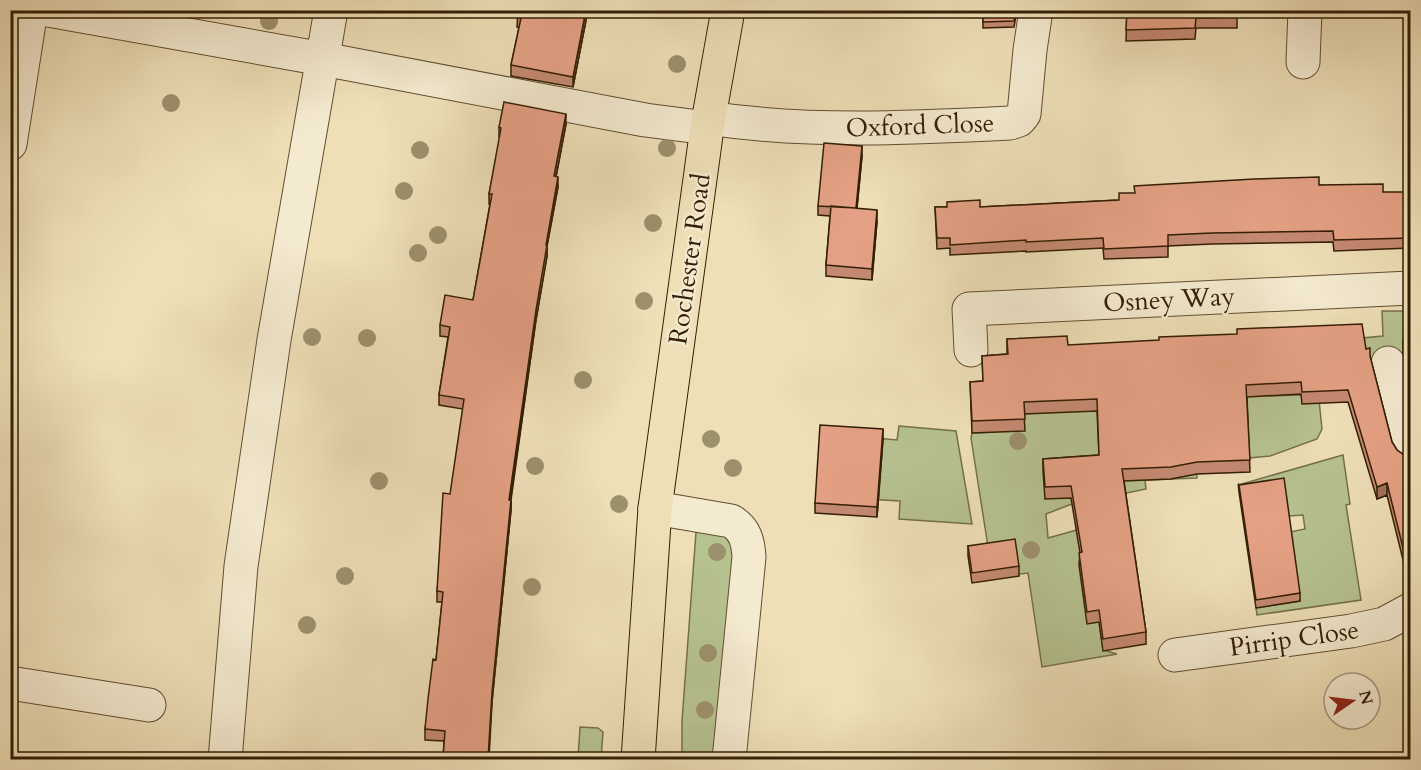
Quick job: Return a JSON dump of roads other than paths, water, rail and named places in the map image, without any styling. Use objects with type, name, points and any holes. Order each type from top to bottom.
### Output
[{"type":"main road","name":"Rochester Road","points":[[638,759],[655,508],[708,123],[728,10]]},
{"type":"street","points":[[10,144],[31,10]]},
{"type":"street","points":[[48,10],[645,120],[708,123]]},
{"type":"street","points":[[225,759],[243,555],[274,340],[331,10]]},
{"type":"street","name":"Oxford Close","points":[[708,123],[900,129],[1010,123],[1019,120],[1024,114],[1036,10]]},
{"type":"street","points":[[1303,62],[1305,10]]},
{"type":"street","name":"Osney Way","points":[[971,350],[969,309],[1410,288]]},
{"type":"street","points":[[1388,363],[1410,449]]},
{"type":"street","points":[[655,508],[730,520],[739,526],[747,539],[749,557],[729,759]]},
{"type":"street","name":"Pirrip Close","points":[[1175,655],[1351,631],[1384,624],[1410,610]]},
{"type":"street","points":[[10,683],[149,705]]}]
